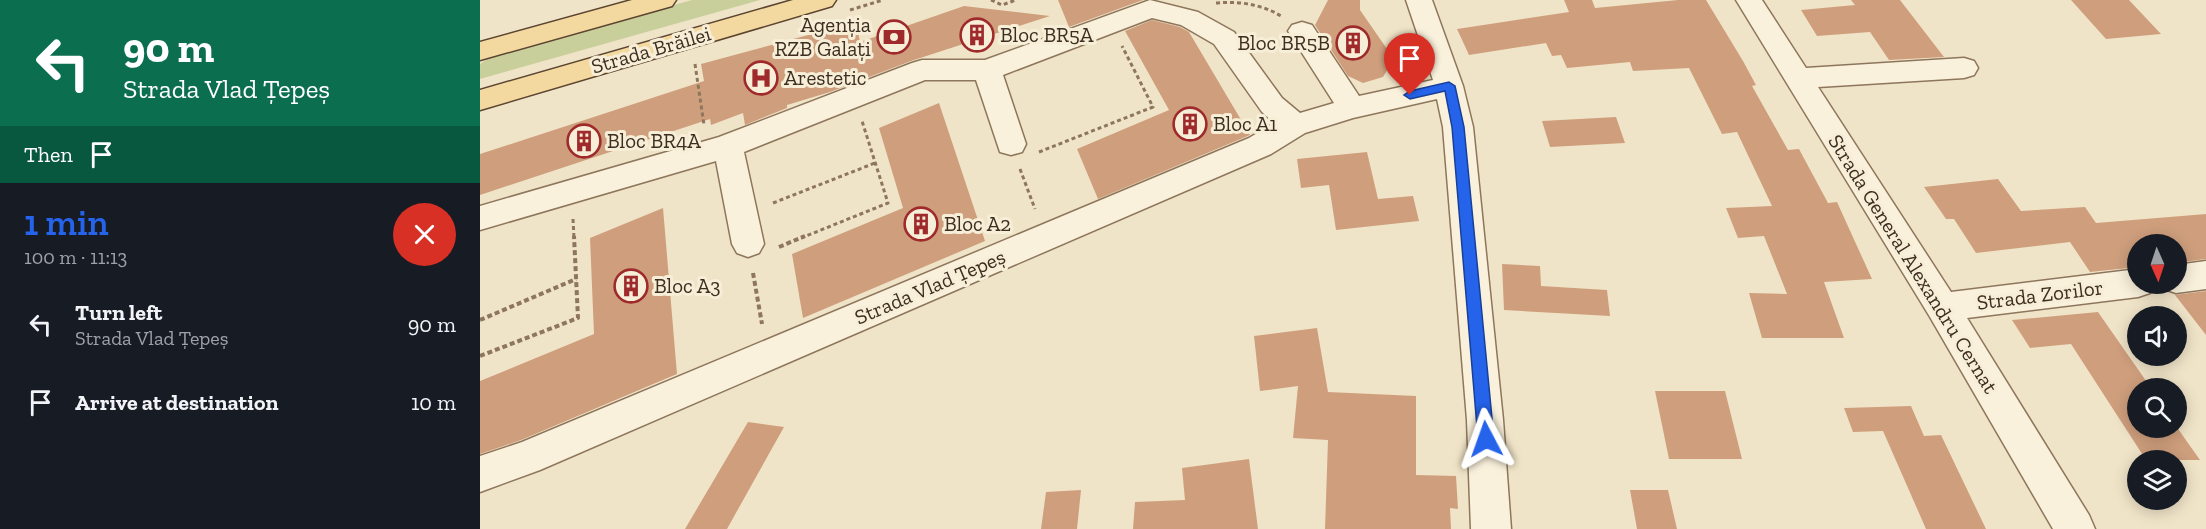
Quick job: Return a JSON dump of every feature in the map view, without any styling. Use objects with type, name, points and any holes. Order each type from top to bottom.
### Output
[{"type":"main road","points":[[480,51],[663,0]]},
{"type":"main road","name":"Strada Brăilei","points":[[480,100],[823,0]]},
{"type":"street","points":[[1419,0],[1449,86],[1458,127],[1485,420],[1491,529]]},
{"type":"street","name":"Strada General Alexandru Cernat","points":[[1749,0],[1942,307],[2075,529]]},
{"type":"street","points":[[480,218],[718,149],[922,70],[987,70],[1150,9],[1189,18],[1224,38],[1272,105],[1295,126]]},
{"type":"street","points":[[1302,31],[1352,108]]},
{"type":"street","points":[[1798,78],[1964,68]]},
{"type":"street","points":[[987,70],[1011,144]]},
{"type":"street","name":"Strada Vlad Țepeș","points":[[480,474],[527,458],[1046,238],[1260,146],[1295,126],[1352,108],[1449,86]]},
{"type":"street","points":[[718,149],[748,244]]},
{"type":"street","points":[[2187,278],[2206,275]]},
{"type":"street","name":"Strada Zorilor","points":[[1942,307],[2127,285]]},
{"type":"path","points":[[991,0],[1002,5],[1016,0]]},
{"type":"path","points":[[1228,2],[1268,7],[1302,31]]},
{"type":"path","points":[[1060,144],[1153,107],[1119,39]]},
{"type":"path","points":[[694,60],[718,149]]},
{"type":"path","points":[[792,241],[888,203],[866,132]]},
{"type":"path","points":[[1011,144],[1046,238]]},
{"type":"path","points":[[795,194],[875,163]]},
{"type":"path","points":[[480,356],[578,318],[573,233]]},
{"type":"path","points":[[748,244],[767,355]]},
{"type":"path","points":[[480,320],[576,279]]},
{"type":"green space","points":[[692,0],[760,0],[480,79],[480,64],[494,55]]},
{"type":"building","points":[[1058,0],[1143,0],[1069,27]]},
{"type":"building","name":"Bloc BR5B","points":[[1328,0],[1360,0],[1360,10],[1394,59],[1383,77],[1363,83],[1348,76],[1315,25]]},
{"type":"building","points":[[1564,0],[1592,0],[1595,8],[1678,0],[1706,0],[1743,61],[1756,85],[1752,86],[1788,150],[1799,149],[1828,203],[1837,202],[1872,279],[1824,282],[1844,338],[1762,338],[1749,293],[1787,294],[1764,236],[1738,238],[1726,208],[1772,206],[1737,132],[1722,134],[1689,68],[1633,71],[1630,62],[1567,68],[1561,55],[1552,56],[1546,43],[1469,55],[1457,29],[1569,12]]},
{"type":"building","points":[[1851,0],[1900,0],[1944,57],[1889,60],[1870,32],[1817,36],[1801,10],[1855,5]]},
{"type":"building","points":[[2071,0],[2129,0],[2161,34],[2106,39]]},
{"type":"building","points":[[964,6],[1050,16],[911,61],[830,92],[787,105],[787,108],[745,125],[743,113],[711,125],[710,119],[480,195],[480,154],[704,81],[701,64],[856,22],[860,42]]},
{"type":"building","name":"Bloc A1","points":[[1152,20],[1180,27],[1189,32],[1250,135],[1098,199],[1077,149],[1169,110],[1125,31]]},
{"type":"building","name":"Bloc A2","points":[[939,103],[985,241],[803,318],[792,254],[903,208],[879,128]]},
{"type":"building","points":[[1616,117],[1625,143],[1550,147],[1542,121]]},
{"type":"building","points":[[1367,152],[1378,199],[1413,196],[1419,221],[1336,230],[1329,185],[1301,188],[1297,159]]},
{"type":"building","points":[[1998,179],[2021,211],[2085,207],[2096,223],[2206,214],[2206,259],[2187,262],[2187,234],[2127,234],[2127,268],[2090,272],[2070,242],[1976,253],[1954,219],[1946,219],[1924,187]]},
{"type":"building","name":"Bloc A3","points":[[663,208],[677,374],[521,440],[480,454],[480,381],[594,334],[590,238]]},
{"type":"building","points":[[1502,264],[1540,266],[1541,286],[1607,290],[1610,316],[1504,310]]},
{"type":"building","points":[[2206,291],[2206,335],[2187,310],[2187,306],[2184,306],[2175,295]]},
{"type":"building","points":[[2098,312],[2127,354],[2127,366],[2136,366],[2144,378],[2127,378],[2127,431],[2071,344],[2030,348],[2012,320]]},
{"type":"building","points":[[1317,328],[1328,392],[1416,396],[1416,475],[1456,476],[1458,509],[1450,508],[1451,529],[1325,529],[1328,440],[1293,438],[1298,386],[1260,391],[1254,336]]},
{"type":"building","points":[[1655,391],[1725,391],[1742,459],[1669,459]]},
{"type":"building","points":[[1911,406],[1924,436],[1941,435],[1986,529],[1926,529],[1883,431],[1853,432],[1844,408]]},
{"type":"building","points":[[748,422],[784,427],[727,529],[685,529]]},
{"type":"building","points":[[2132,438],[2184,438],[2200,460],[2187,460],[2187,450],[2140,450]]},
{"type":"building","points":[[1249,459],[1258,529],[1133,529],[1135,502],[1185,500],[1182,468]]},
{"type":"building","points":[[1081,490],[1077,529],[1041,529],[1046,492]]},
{"type":"building","points":[[1630,490],[1668,490],[1677,529],[1637,529]]},
{"type":"place","name":"Bloc BR5A","points":[[977,35]]},
{"type":"place","name":"Agenția RZB Galați","points":[[894,37]]},
{"type":"place","name":"Bloc BR5B","points":[[1353,43]]},
{"type":"place","name":"Arestetic","points":[[761,78]]},
{"type":"place","name":"Bloc A1","points":[[1190,124]]},
{"type":"place","name":"Bloc BR4A","points":[[584,141]]},
{"type":"place","name":"Bloc A2","points":[[921,224]]},
{"type":"place","name":"Bloc A3","points":[[631,286]]},
{"type":"route","points":[[1410,95],[1449,86],[1458,127],[1461,184],[1486,439]]}]
